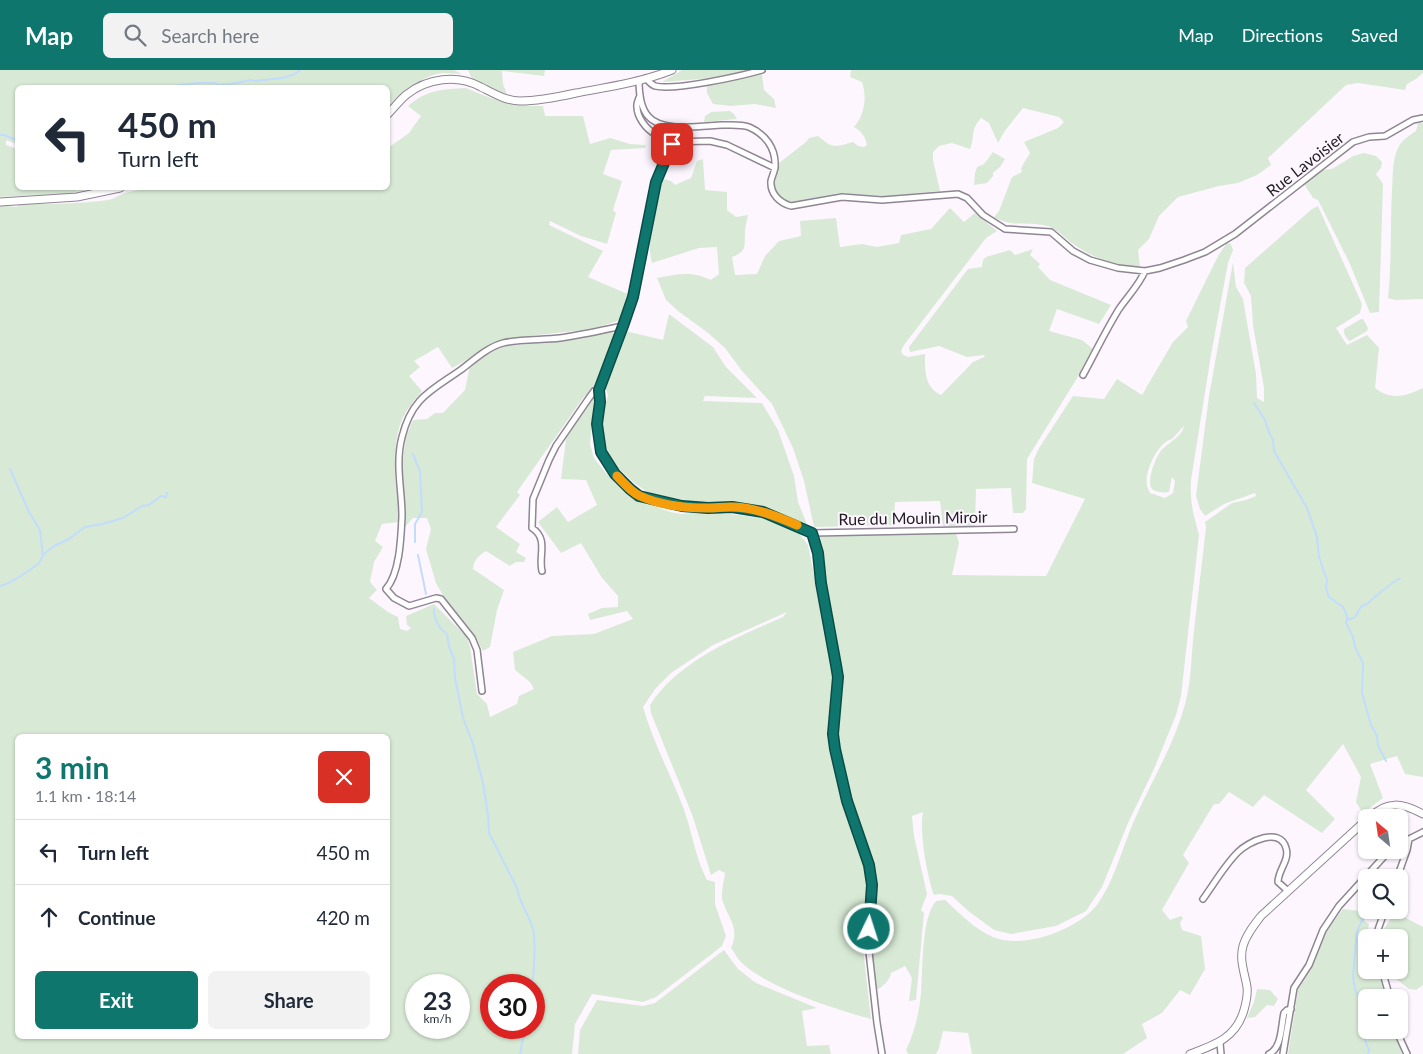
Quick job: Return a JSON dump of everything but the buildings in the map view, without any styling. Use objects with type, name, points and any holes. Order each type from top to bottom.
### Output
[{"type":"street","points":[[390,112],[405,96],[416,88],[430,82],[446,79],[462,80],[478,85],[505,98],[518,101],[538,100],[605,88],[672,70]]},
{"type":"street","points":[[642,79],[656,86],[677,86],[762,70]]},
{"type":"street","points":[[642,79],[640,95],[636,105],[639,115],[652,133],[670,142],[710,141],[727,145],[775,168]]},
{"type":"street","points":[[640,95],[642,105],[648,116],[661,125],[737,125],[746,126],[762,135],[771,146],[775,158],[775,168],[771,180],[773,192],[781,201],[791,206],[837,198],[882,200],[958,194],[967,198],[983,215],[1006,229],[1051,232],[1073,252],[1090,260],[1118,268],[1145,271],[1141,281],[1112,320],[1083,375]]},
{"type":"street","name":"Rue Lavoisier","points":[[1145,271],[1166,267],[1205,252],[1236,234],[1353,142],[1369,137],[1385,136],[1413,120],[1423,118]]},
{"type":"street","points":[[670,142],[672,144],[656,182],[633,297],[599,390],[600,402],[597,424],[601,452],[615,474],[634,492],[652,500],[682,506],[732,507],[763,512],[812,533],[818,553],[838,677],[833,734],[835,749],[847,801],[869,865],[872,885],[868,943],[882,1054]]},
{"type":"street","points":[[0,202],[77,197],[110,190]]},
{"type":"street","points":[[482,691],[477,650],[472,638],[441,599],[436,598],[415,606],[409,606],[394,598],[386,589],[391,584],[396,569],[402,524],[398,460],[402,437],[410,414],[430,389],[480,354],[504,343],[561,338],[623,326]]},
{"type":"street","points":[[542,571],[540,562],[543,548],[541,539],[532,528],[533,500],[556,446],[589,398],[594,392],[599,390]]},
{"type":"street","name":"Rue du Moulin Miroir","points":[[812,533],[1014,529]]},
{"type":"street","points":[[1380,809],[1397,805],[1406,806],[1423,814]]},
{"type":"street","points":[[1190,1054],[1220,1042],[1228,1037],[1240,1023],[1246,1002],[1247,989],[1241,957],[1243,946],[1248,934],[1261,916],[1358,828]]},
{"type":"street","points":[[1400,869],[1409,839],[1423,832]]},
{"type":"street","points":[[1203,899],[1239,851],[1266,837],[1272,836],[1277,837],[1287,850],[1285,863],[1278,882],[1288,891]]},
{"type":"street","points":[[1283,1054],[1294,988],[1309,965],[1322,930],[1339,906],[1382,859]]},
{"type":"street","points":[[1269,1054],[1275,1051],[1278,1046],[1284,1013],[1286,1010],[1291,1009]]},
{"type":"street","points":[[1400,1039],[1407,1054]]},
{"type":"street","points":[[1220,1042],[1221,1054]]},
{"type":"green space","points":[[0,70],[454,70],[462,74],[442,73],[419,81],[390,105],[390,85],[15,85],[15,143],[6,140],[6,145],[15,148],[15,190],[85,190],[64,194],[0,197]]},
{"type":"green space","points":[[468,70],[545,70],[544,76],[502,71],[503,84],[507,94],[472,79]]},
{"type":"green space","points":[[682,70],[752,70],[701,79],[662,82]]},
{"type":"green space","points":[[851,70],[1423,70],[1423,73],[1407,84],[1405,90],[1358,83],[1346,85],[1268,158],[1271,165],[1257,175],[1238,183],[1178,197],[1159,216],[1149,239],[1138,250],[1140,267],[1113,263],[1096,257],[1069,241],[1051,227],[1008,222],[994,217],[999,211],[1012,177],[1022,172],[1021,168],[1030,153],[1024,142],[1058,128],[1064,122],[1059,117],[1023,108],[1004,132],[998,143],[989,123],[981,118],[975,127],[970,149],[952,143],[939,146],[933,152],[940,191],[885,196],[839,193],[792,203],[781,199],[774,188],[779,163],[809,138],[818,136],[834,146],[853,142],[858,146],[864,147],[867,145],[863,134],[854,127],[863,111],[864,93],[862,82],[850,77]]},
{"type":"green space","points":[[762,74],[764,90],[774,99],[776,108],[755,104],[731,106],[713,104],[707,93],[707,84],[743,79]]},
{"type":"green space","points":[[466,88],[512,104],[543,106],[545,116],[583,116],[590,144],[610,138],[630,144],[646,145],[645,148],[611,150],[603,174],[622,181],[613,210],[616,213],[607,244],[581,236],[550,221],[549,225],[603,251],[588,277],[630,295],[622,319],[608,324],[594,328],[521,337],[500,342],[452,368],[438,347],[414,361],[420,367],[409,376],[422,391],[405,413],[398,435],[395,476],[398,522],[382,524],[375,541],[383,547],[374,562],[370,582],[377,590],[369,598],[398,617],[400,629],[407,631],[411,628],[407,625],[406,616],[434,604],[467,637],[477,694],[487,704],[490,717],[517,704],[519,696],[534,689],[530,682],[515,670],[513,652],[552,636],[594,634],[633,619],[627,611],[590,620],[588,614],[602,608],[618,607],[618,596],[602,578],[581,543],[561,553],[538,522],[557,507],[568,522],[597,505],[586,480],[561,479],[566,439],[588,404],[594,398],[590,444],[594,458],[605,472],[625,491],[642,501],[670,512],[681,514],[704,512],[765,518],[788,526],[798,532],[808,545],[833,671],[828,733],[844,807],[858,840],[868,886],[863,949],[871,1019],[822,1004],[786,990],[755,973],[738,958],[731,948],[734,929],[722,899],[725,873],[719,870],[711,875],[693,817],[651,713],[650,705],[662,689],[692,663],[728,642],[783,617],[787,612],[713,645],[671,673],[655,689],[643,707],[683,807],[703,871],[707,880],[715,882],[715,904],[726,936],[722,946],[656,997],[643,1002],[592,994],[575,1024],[572,1054],[0,1054],[0,205],[16,207],[22,204],[65,204],[110,200],[122,194],[142,190],[390,190],[390,147],[409,133],[421,116],[408,106],[428,94],[442,90]]},
{"type":"green space","points":[[730,111],[737,119],[704,122],[705,116],[711,112]]},
{"type":"green space","points":[[1418,123],[1423,123],[1423,299],[1395,300],[1388,298],[1394,162],[1399,146],[1416,131]]},
{"type":"green space","points":[[993,152],[1005,159],[987,183],[974,185],[977,167],[984,164]]},
{"type":"green space","points":[[1364,153],[1376,156],[1382,162],[1381,168],[1376,174],[1383,184],[1379,312],[1370,313],[1349,262],[1318,200],[1313,198],[1304,184],[1322,170],[1332,169],[1353,156]]},
{"type":"green space","points":[[703,159],[705,190],[727,192],[727,210],[736,217],[748,215],[744,248],[741,253],[732,257],[735,275],[757,274],[765,256],[779,241],[801,236],[800,221],[836,218],[840,247],[862,244],[877,247],[899,243],[901,235],[931,229],[950,208],[964,222],[975,213],[997,231],[986,238],[901,351],[903,355],[908,357],[925,354],[928,383],[935,392],[941,395],[973,362],[985,355],[967,357],[939,346],[910,352],[909,347],[968,269],[982,267],[983,260],[986,257],[1010,250],[1015,255],[1033,249],[1030,255],[1040,264],[1038,267],[1050,280],[1111,305],[1099,324],[1057,309],[1049,331],[1082,340],[1093,349],[1027,459],[1026,509],[1023,513],[1013,513],[1011,488],[976,489],[975,526],[943,526],[940,501],[895,502],[894,525],[814,527],[804,481],[793,448],[772,404],[742,371],[725,348],[666,300],[657,278],[691,274],[711,280],[719,274],[717,247],[699,248],[652,263],[650,231],[660,178],[671,181],[675,185],[691,178],[697,161]]},
{"type":"green space","points":[[1318,206],[1362,304],[1360,313],[1336,328],[1347,345],[1367,335],[1379,348],[1375,388],[1387,395],[1399,396],[1423,388],[1423,777],[1405,774],[1397,756],[1370,764],[1383,798],[1368,809],[1360,809],[1356,802],[1361,777],[1343,744],[1306,790],[1335,819],[1322,833],[1264,795],[1253,807],[1229,792],[1219,804],[1214,804],[1183,855],[1189,863],[1162,910],[1170,920],[1181,916],[1183,918],[1180,923],[1182,930],[1201,936],[1205,969],[1190,995],[1180,990],[1162,1013],[1142,1024],[1147,1038],[1123,1054],[972,1054],[968,1033],[943,1031],[936,1054],[908,1054],[906,1050],[918,1015],[925,931],[931,909],[936,901],[945,900],[974,926],[993,937],[1020,941],[1051,935],[1079,921],[1091,912],[1099,902],[1111,881],[1133,823],[1170,746],[1185,704],[1190,680],[1205,522],[1232,503],[1256,496],[1255,493],[1224,504],[1205,516],[1200,509],[1196,496],[1209,396],[1233,262],[1236,287],[1243,299],[1256,374],[1257,398],[1264,402],[1264,388],[1253,325],[1251,296],[1244,283],[1245,268],[1312,209]]},
{"type":"green space","points":[[1227,243],[1231,244],[1233,250],[1228,263],[1211,355],[1191,480],[1192,508],[1199,535],[1181,696],[1176,715],[1154,769],[1128,823],[1102,887],[1086,911],[1056,926],[1011,934],[994,930],[952,896],[934,895],[924,854],[923,812],[912,816],[914,836],[927,894],[921,910],[924,913],[916,1000],[909,1001],[912,978],[905,966],[891,973],[885,983],[876,990],[871,940],[874,921],[873,874],[862,829],[851,803],[837,744],[837,716],[841,704],[841,671],[819,536],[956,533],[959,543],[952,575],[1046,576],[1085,499],[1032,483],[1034,459],[1039,448],[1073,396],[1104,399],[1117,379],[1142,395],[1173,342],[1188,327],[1186,321],[1218,256]],"holes":[[[1184,426],[1183,430],[1160,452],[1150,477],[1151,487],[1159,492],[1169,492],[1172,477],[1175,481],[1173,493],[1165,498],[1150,493],[1147,487],[1147,480],[1153,458],[1157,451]]]},
{"type":"green space","points":[[669,314],[713,347],[726,367],[757,398],[705,396],[703,401],[762,403],[778,430],[794,476],[798,502],[807,524],[755,505],[719,502],[707,504],[647,492],[615,465],[605,451],[602,416],[608,395],[605,387],[625,331],[663,340]]},
{"type":"green space","points":[[1363,319],[1368,328],[1367,331],[1350,341],[1345,336],[1344,329]]},
{"type":"green space","points":[[608,332],[615,333],[595,387],[583,398],[517,492],[520,495],[496,527],[520,544],[516,552],[526,558],[524,562],[516,562],[510,566],[486,551],[474,563],[473,569],[504,590],[497,610],[490,647],[483,651],[475,636],[451,609],[436,583],[426,549],[431,529],[427,518],[413,518],[404,528],[404,490],[401,475],[406,437],[413,420],[427,419],[435,413],[443,413],[465,390],[470,365],[483,356],[505,346],[544,343]]},
{"type":"green space","points":[[1343,909],[1358,911],[1358,919],[1365,919],[1364,921],[1369,924],[1368,929],[1358,929],[1358,979],[1380,979],[1383,989],[1358,989],[1358,1039],[1397,1039],[1402,1054],[1288,1054],[1298,990],[1311,970],[1324,934]]},
{"type":"green space","points":[[1391,919],[1408,919],[1423,927],[1423,985],[1416,990],[1409,989],[1396,979],[1408,979],[1408,929],[1384,929]]},
{"type":"green space","points":[[724,950],[738,969],[756,983],[817,1008],[802,1011],[807,1046],[829,1045],[831,1054],[578,1054],[580,1030],[597,1000],[643,1006],[655,1003]]},
{"type":"green space","points":[[1257,989],[1270,990],[1278,999],[1274,1006],[1267,1005],[1255,1017],[1247,1018],[1254,1002]]},
{"type":"waterway","points":[[219,85],[282,78],[295,74],[300,70]]},
{"type":"waterway","points":[[182,85],[197,83],[215,83],[219,85]]},
{"type":"waterway","points":[[0,135],[15,140]]},
{"type":"waterway","points":[[1254,403],[1265,420],[1273,440],[1274,451],[1307,508],[1317,537],[1319,557],[1327,580],[1326,588],[1329,597],[1343,607],[1347,616],[1346,623],[1363,663],[1362,693],[1371,725],[1377,736],[1378,746],[1386,761]]},
{"type":"waterway","points":[[413,454],[420,472],[422,512],[415,524],[415,542]]},
{"type":"waterway","points":[[0,586],[27,572],[39,563],[43,556],[40,530],[29,512],[10,469]]},
{"type":"waterway","points":[[43,555],[85,527],[123,518],[142,506],[149,505],[161,496],[166,497],[167,493]]},
{"type":"waterway","points":[[418,555],[426,594]]},
{"type":"waterway","points":[[1347,620],[1355,617],[1361,607],[1400,578]]},
{"type":"waterway","points":[[434,609],[437,623],[447,634],[449,647],[454,659],[455,678],[463,718],[473,744],[483,783],[489,833],[517,888],[533,929],[535,948],[533,974]]},
{"type":"waterway","points":[[1363,919],[1357,931],[1353,975],[1355,990],[1361,1002],[1363,1034],[1369,1051],[1368,1054]]},
{"type":"waterway","points":[[520,1054],[523,1039]]},
{"type":"slow traffic","points":[[617,476],[639,496],[652,500],[682,506],[732,507],[763,512],[797,525]]},
{"type":"route","points":[[672,144],[656,182],[633,297],[599,390],[600,402],[597,424],[601,452],[615,474],[639,496],[682,506],[732,507],[763,512],[812,533],[818,553],[821,583],[838,677],[833,734],[835,749],[847,801],[860,834],[869,865],[872,885],[869,929]]}]
